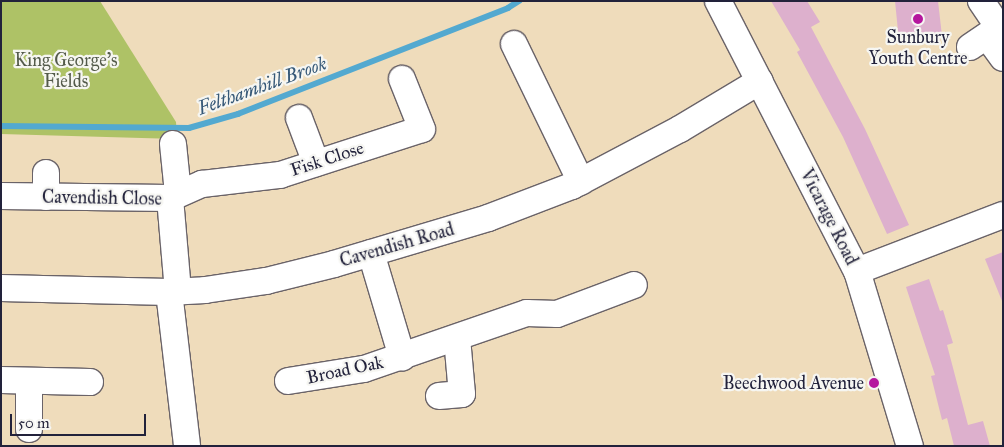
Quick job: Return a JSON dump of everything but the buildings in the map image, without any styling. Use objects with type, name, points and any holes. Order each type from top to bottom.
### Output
[{"type":"street","name":"Vicarage Road","points":[[718,1],[857,271],[910,446]]},
{"type":"street","points":[[982,1],[990,34],[1003,58]]},
{"type":"street","points":[[514,44],[581,182]]},
{"type":"street","name":"Fisk Close","points":[[174,195],[202,184],[280,175],[422,129],[402,79]]},
{"type":"street","name":"Cavendish Road","points":[[1,288],[173,292],[205,290],[266,281],[370,253],[488,218],[581,182],[680,129],[760,81]]},
{"type":"street","points":[[298,118],[316,163]]},
{"type":"street","points":[[173,144],[174,195]]},
{"type":"street","name":"Cavendish Close","points":[[1,196],[46,185],[174,195],[173,292],[188,446]]},
{"type":"street","points":[[857,271],[1003,215]]},
{"type":"street","name":"Broad Oak","points":[[370,253],[402,357]]},
{"type":"street","name":"Broad Oak","points":[[288,381],[364,369],[527,313],[557,314],[634,285]]},
{"type":"street","points":[[439,396],[462,394],[457,338]]},
{"type":"street","points":[[1,380],[90,382]]},
{"type":"street","points":[[29,381],[29,429]]},
{"type":"green space","name":"King George’s Fields","points":[[1,1],[100,1],[176,122],[177,139],[1,134]]},
{"type":"waterway","name":"Felthamhill Brook","points":[[1,126],[189,128],[238,114],[508,8],[519,1]]},
{"type":"place","name":"Sunbury Youth Centre","points":[[918,19]]},
{"type":"place","name":"Beechwood Avenue","points":[[874,383]]}]
